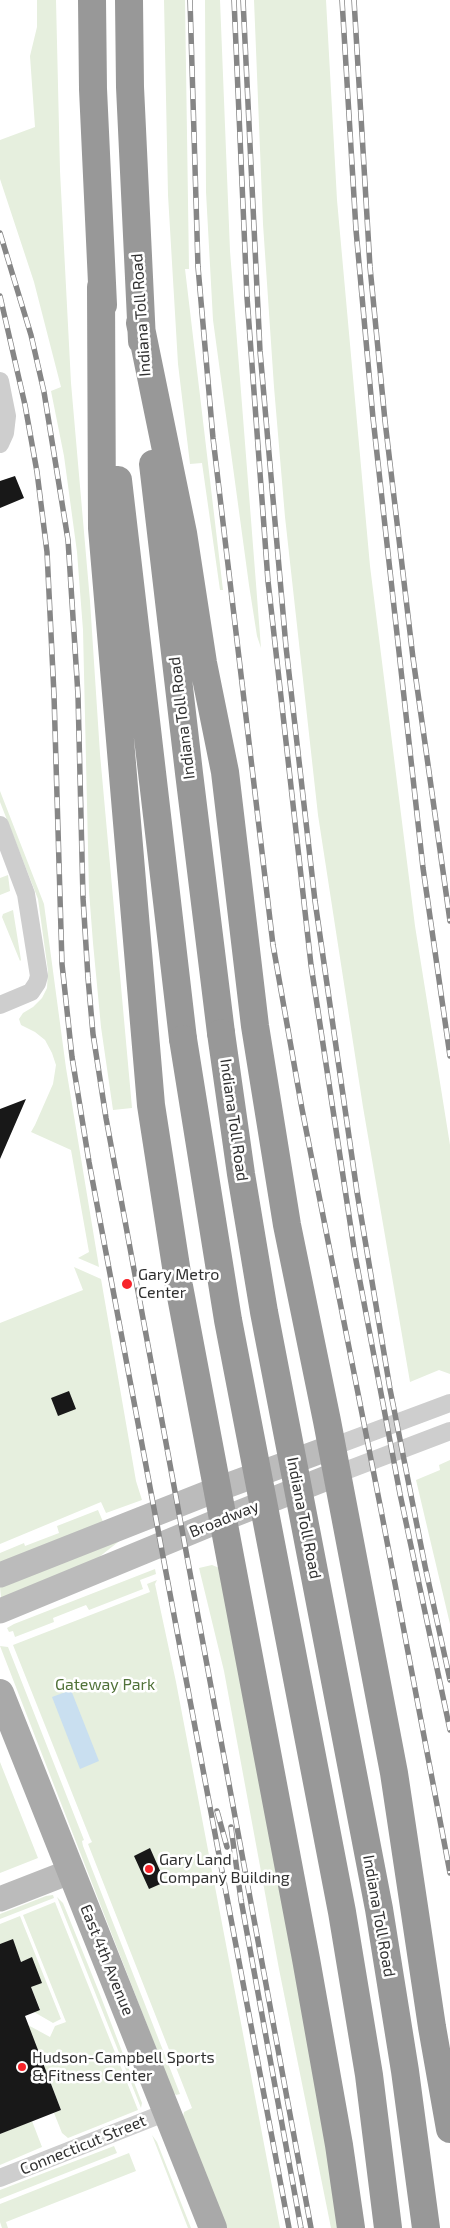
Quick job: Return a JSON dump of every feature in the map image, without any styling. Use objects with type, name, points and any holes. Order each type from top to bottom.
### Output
[{"type":"highway","points":[[92,0],[93,89],[101,287],[102,528],[151,1105],[179,1286],[339,2145],[351,2228]]},
{"type":"highway","name":"Indiana Toll Road","points":[[129,0],[130,87],[140,323],[157,506],[222,1033],[241,1174],[264,1312],[379,1909],[405,2071],[426,2228]]},
{"type":"highway","points":[[101,287],[120,503],[183,1039],[228,1320],[342,1912],[369,2075],[388,2228]]},
{"type":"highway","points":[[140,323],[183,533],[203,663],[225,772],[255,1026],[287,1225],[332,1447],[394,1773],[432,2027],[450,2128]]},
{"type":"main road","name":"Broadway","points":[[0,1575],[218,1489],[332,1447]]},
{"type":"main road","name":"Broadway","points":[[0,1611],[337,1474]]},
{"type":"main road","name":"East 4th Avenue","points":[[0,1693],[213,2228]]},
{"type":"main road","points":[[0,1899],[72,1871]]},
{"type":"street","points":[[0,382],[7,416],[2,438]]},
{"type":"street","points":[[0,825],[26,894],[38,966],[35,989],[0,1005]]},
{"type":"street","name":"Broadway","points":[[332,1447],[450,1403]]},
{"type":"street","name":"Broadway","points":[[337,1474],[450,1431]]},
{"type":"street","name":"Connecticut Street","points":[[0,2178],[167,2112]]},
{"type":"green space","points":[[37,0],[56,0],[60,171],[71,383],[90,601],[100,754],[132,1108],[113,1110],[101,1027],[89,891],[83,630],[77,552],[64,456],[51,391],[61,387],[34,282],[0,179],[0,140],[35,127],[30,56],[37,27]]},
{"type":"green space","points":[[164,0],[185,0],[189,269],[185,269],[223,590],[220,590],[202,463],[190,464],[178,364],[168,195]]},
{"type":"green space","points":[[205,0],[220,0],[230,251],[261,648],[257,636],[249,585],[213,320],[206,192]]},
{"type":"green space","points":[[254,0],[326,0],[337,200],[370,566],[415,926],[450,1145],[450,1374],[439,1370],[410,1382],[363,1107],[318,815],[285,517],[274,387],[263,224]]},
{"type":"green space","points":[[0,791],[44,904],[66,1068],[99,1267],[78,1258],[89,1252],[71,1150],[31,1132],[53,1084],[56,1065],[45,1040],[21,1025],[19,1019],[23,1013],[42,998],[47,988],[48,971],[38,899],[0,802]]},
{"type":"green space","points":[[8,875],[10,891],[0,895],[0,878]]},
{"type":"green space","points":[[13,910],[20,961],[2,917],[3,914]]},
{"type":"green space","points":[[74,1267],[101,1279],[136,1481],[142,1500],[106,1513],[101,1502],[0,1544],[0,1323],[83,1290]]},
{"type":"green space","points":[[450,1460],[450,1624],[416,1480],[440,1470],[439,1465]]},
{"type":"green space","points":[[98,1510],[104,1524],[0,1565],[0,1553],[24,1543],[25,1546],[59,1533],[57,1526]]},
{"type":"green space","points":[[122,1539],[94,1561],[1,1598],[0,1587]]},
{"type":"green space","points":[[212,1565],[222,1569],[274,1825],[339,2228],[331,2228],[279,1969],[224,1671],[199,1568]]},
{"type":"green space","points":[[155,1569],[156,1574],[140,1580],[143,1589],[89,1610],[86,1605],[53,1618],[54,1622],[15,1637],[13,1631],[9,1632],[7,1628],[14,1624]]},
{"type":"green space","name":"Gateway Park","points":[[157,1580],[155,1584],[176,1682],[280,2228],[227,2228],[183,2117],[184,2112],[192,2108],[88,1844],[92,1842],[13,1645],[150,1592],[147,1584]]},
{"type":"green space","points":[[0,1646],[8,1647],[84,1840],[82,1841],[83,1846],[180,2094],[176,2095],[173,2092]]},
{"type":"green space","points":[[0,1762],[38,1858],[0,1873]]},
{"type":"green space","points":[[53,1895],[54,1898],[0,1919],[0,1914]]},
{"type":"green space","points":[[57,1897],[63,1903],[99,1992],[142,2103],[141,2108]]},
{"type":"green space","points":[[55,1902],[138,2110],[68,2138],[62,2133],[54,2113],[61,2110],[28,2025],[50,2037],[55,2026],[66,2022],[23,1915]]},
{"type":"green space","points":[[20,1916],[61,2019],[53,2023],[34,2012],[40,2009],[31,1987],[31,1958],[21,1962],[12,1940],[0,1944],[0,1924]]},
{"type":"green space","points":[[32,2121],[42,2147],[0,2165],[0,2134]]},
{"type":"green space","points":[[152,2135],[157,2142],[191,2228],[188,2228]]},
{"type":"green space","points":[[114,2146],[117,2153],[0,2199],[0,2190]]},
{"type":"green space","points":[[129,2153],[136,2171],[6,2222],[8,2228],[2,2228],[0,2204]]},
{"type":"water","points":[[71,1690],[99,1761],[80,1769],[52,1697]]},
{"type":"building","points":[[15,476],[24,498],[0,508],[0,481]]},
{"type":"building","points":[[26,1099],[0,1159],[0,1109]]},
{"type":"building","points":[[69,1391],[76,1409],[58,1416],[51,1398]]},
{"type":"building","name":"Gary Land Company Building","points":[[150,1848],[165,1882],[149,1889],[134,1856]]},
{"type":"building","name":"Hudson-Campbell Sports & Fitness Center","points":[[13,1939],[21,1962],[32,1957],[42,1983],[31,1987],[40,2010],[25,2016],[61,2110],[0,2134],[0,1944]]},
{"type":"railway","points":[[190,0],[198,267],[213,438],[273,945],[302,1109],[450,1873]]},
{"type":"railway","points":[[234,0],[247,297],[268,581],[311,965],[355,1255],[400,1494],[450,1730]]},
{"type":"railway","points":[[243,0],[260,351],[286,647],[315,901],[357,1192],[390,1389],[450,1680]]},
{"type":"railway","points":[[342,0],[356,230],[373,418],[423,868],[450,1056]]},
{"type":"railway","points":[[354,0],[370,267],[385,421],[413,658],[450,921]]},
{"type":"railway","points":[[0,233],[31,335],[44,392],[68,540],[78,695],[83,898],[88,978],[93,1034],[106,1118],[311,2228]]},
{"type":"railway","points":[[0,296],[25,405],[37,472],[47,552],[54,695],[62,964],[72,1057],[89,1162],[289,2228]]},
{"type":"railway","points":[[217,1811],[227,1847]]},
{"type":"railway","points":[[231,1827],[241,1900],[301,2228]]},
{"type":"place","name":"Gary Metro Center","points":[[127,1284]]},
{"type":"place","name":"Gary Land Company Building","points":[[149,1869]]},
{"type":"place","name":"Hudson-Campbell Sports & Fitness Center","points":[[22,2067]]}]
